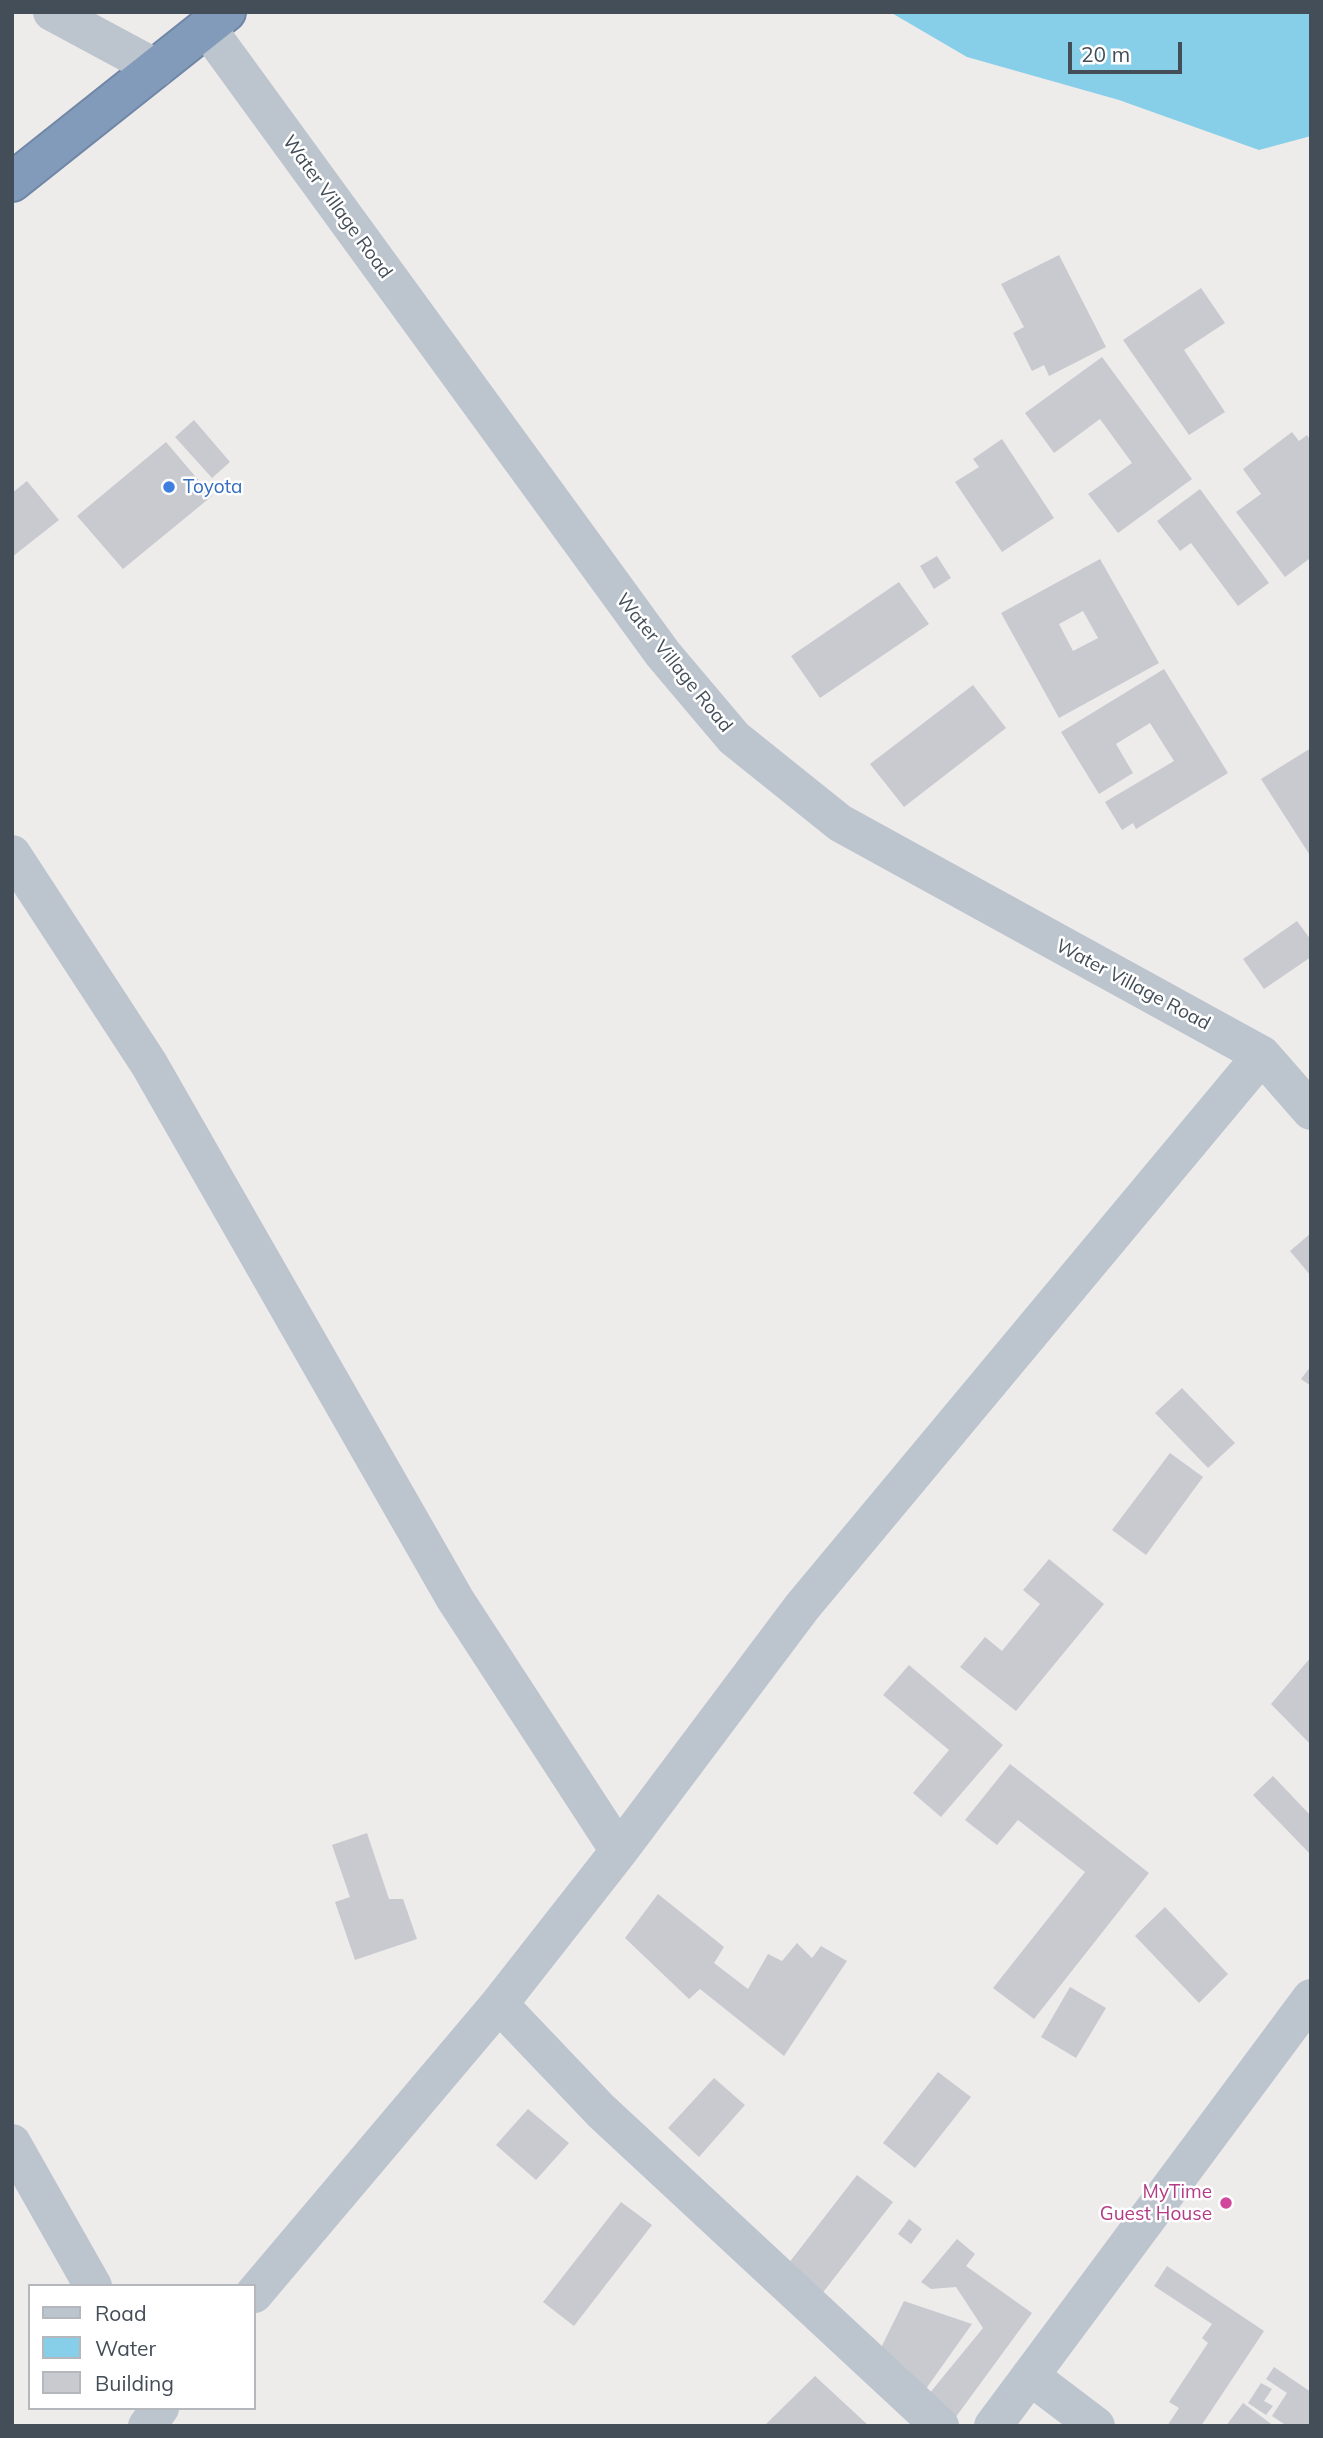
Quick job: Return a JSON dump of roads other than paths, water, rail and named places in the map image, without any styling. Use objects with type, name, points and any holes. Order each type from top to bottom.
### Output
[{"type":"highway","points":[[12,182],[216,20]]},
{"type":"street","points":[[52,12],[156,68]]},
{"type":"street","name":"Water Village Road","points":[[216,20],[663,654],[734,738],[840,823],[1262,1055],[1311,1111]]},
{"type":"street","points":[[12,854],[149,1064],[456,1599],[619,1851]]},
{"type":"street","points":[[256,2292],[499,2004],[619,1851],[802,1608],[1262,1055]]},
{"type":"street","points":[[993,2426],[1311,1998]]},
{"type":"street","points":[[499,2004],[601,2112],[940,2426]]},
{"type":"street","points":[[12,2143],[92,2284]]},
{"type":"street","points":[[1030,2376],[1096,2426]]},
{"type":"street","points":[[148,2426],[159,2410]]},
{"type":"water","points":[[890,12],[1311,12],[1311,136],[1259,150],[1119,100],[967,57]]},
{"type":"place","name":"Toyota","points":[[169,487]]},
{"type":"place","name":"MyTime Guest House","points":[[1226,2203]]}]
